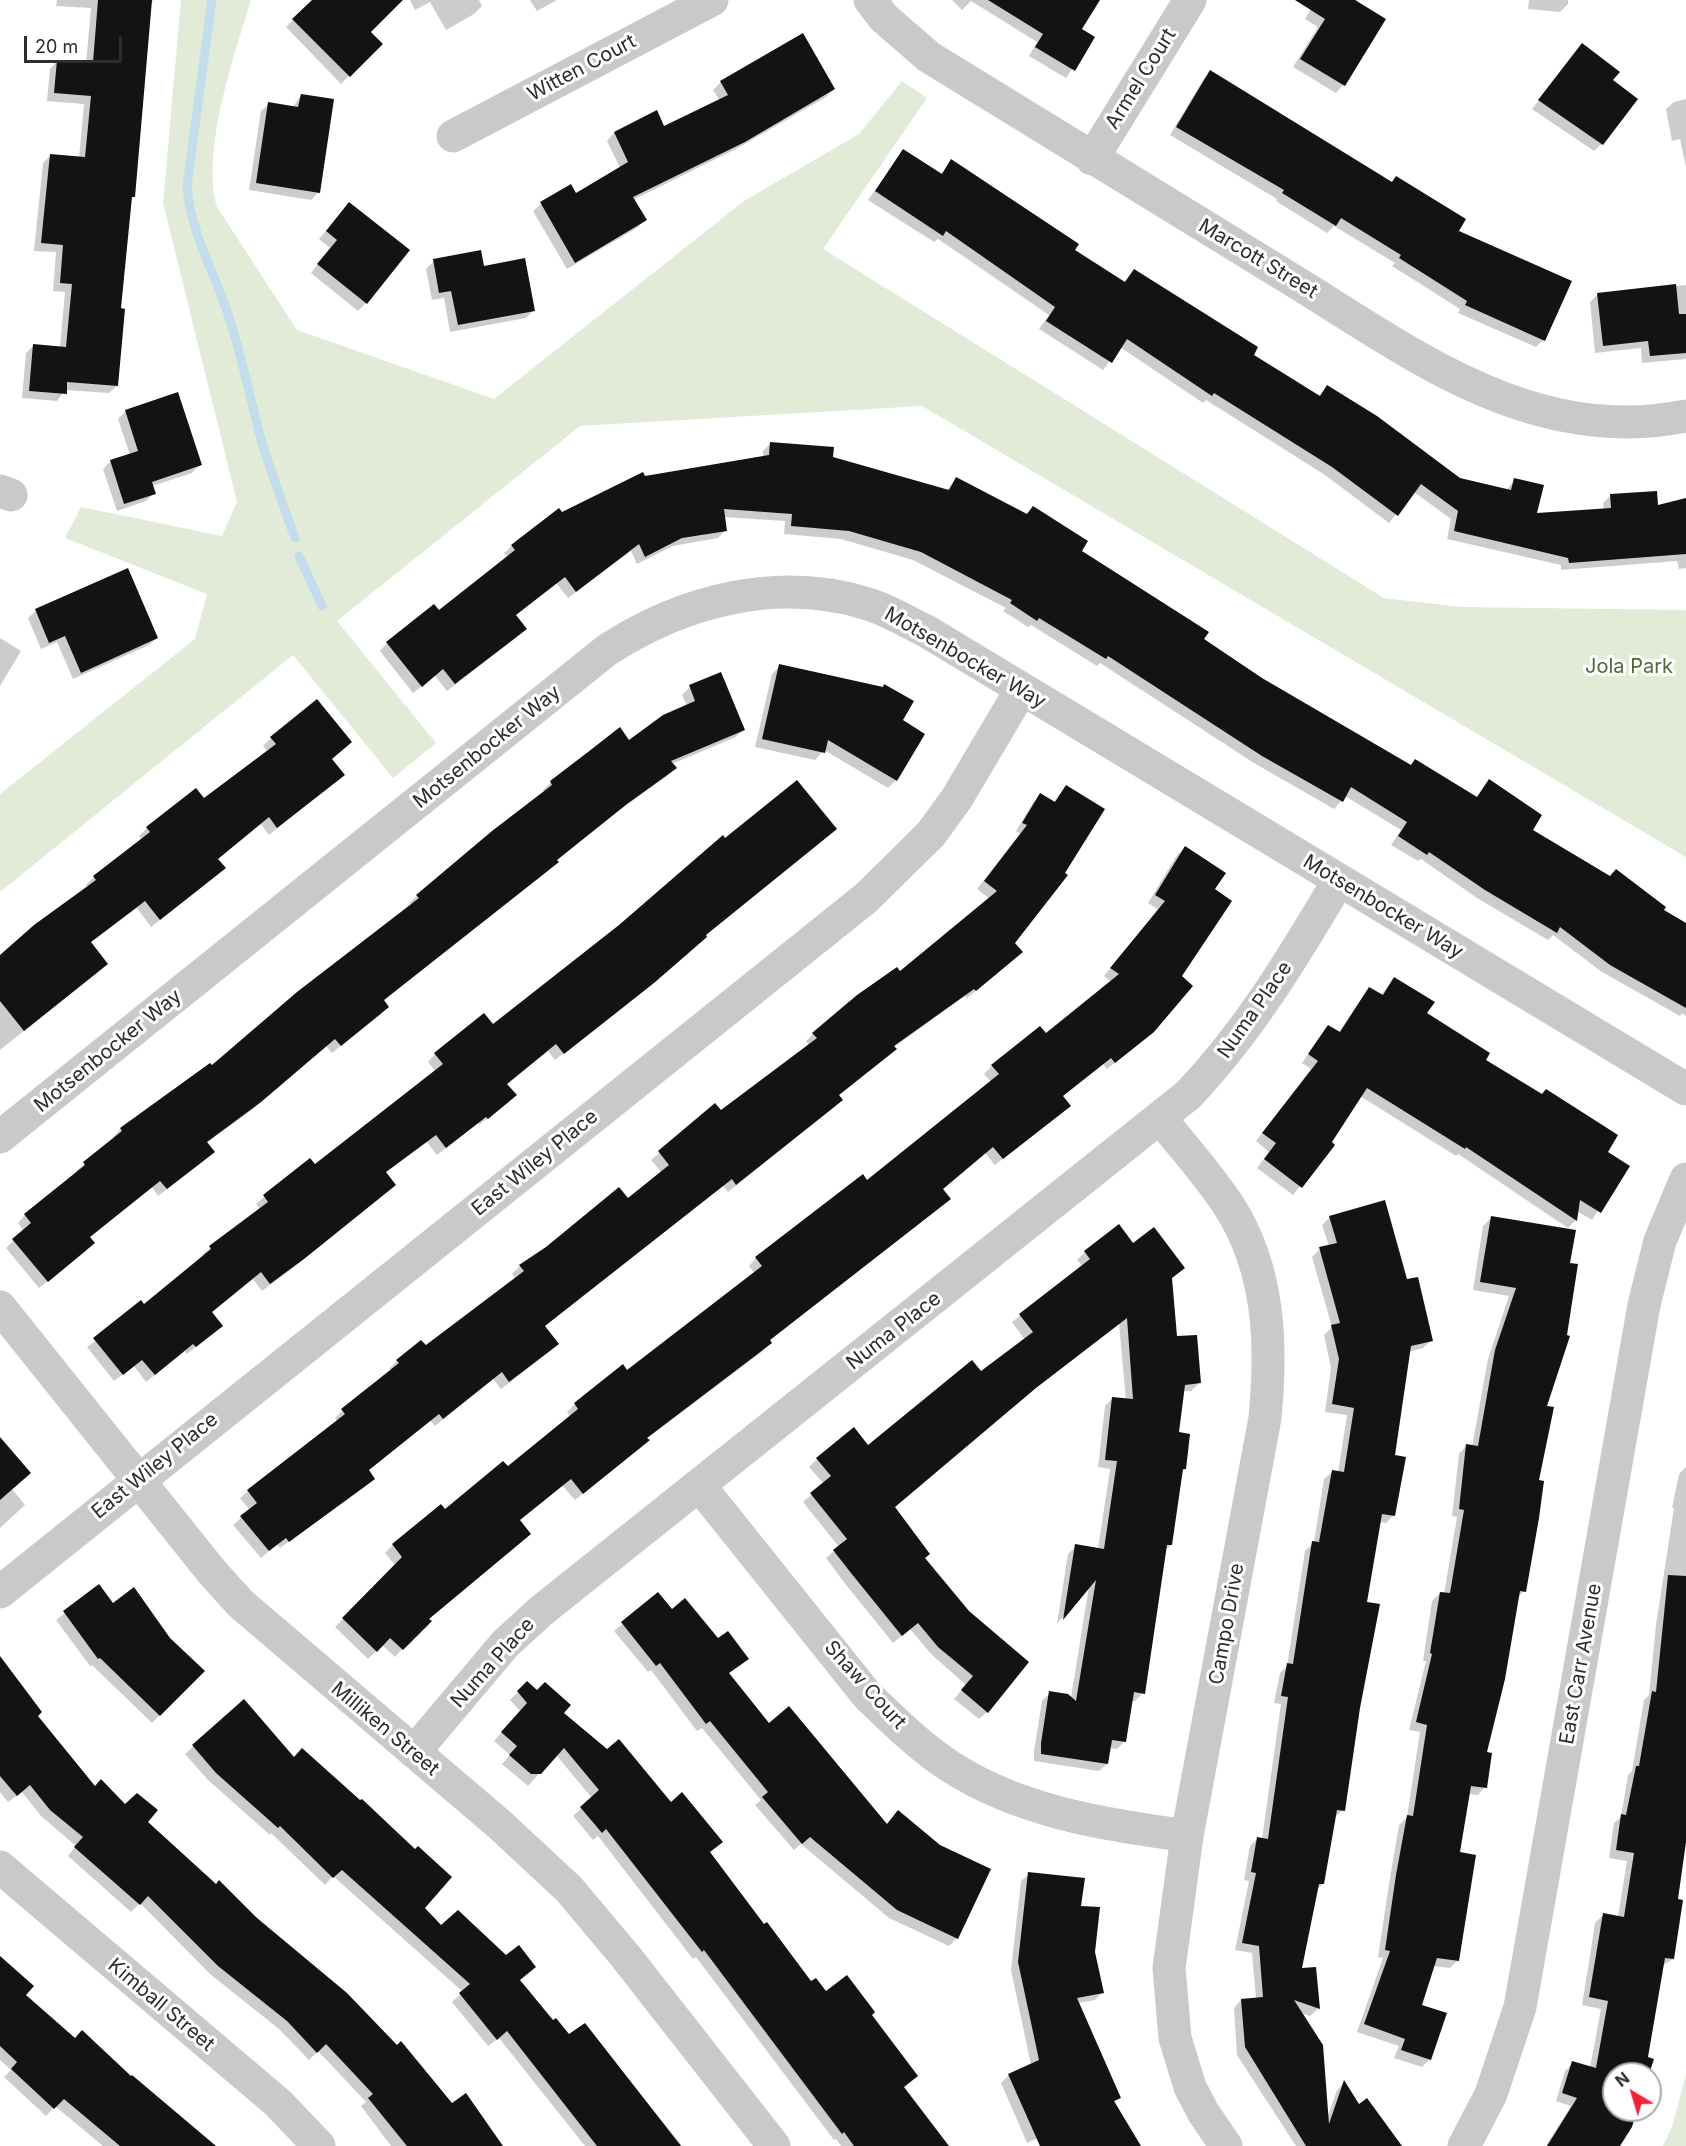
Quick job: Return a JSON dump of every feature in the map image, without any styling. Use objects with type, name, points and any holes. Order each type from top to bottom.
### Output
[{"type":"street","name":"Witten Court","points":[[453,136],[712,0]]},
{"type":"street","name":"Marcott Street","points":[[870,0],[884,18],[929,57],[1405,349],[1485,391],[1547,412],[1580,419],[1640,422],[1686,416]]},
{"type":"street","name":"Armel Court","points":[[1092,159],[1190,0]]},
{"type":"street","name":"Motsenbocker Way","points":[[0,1137],[607,650],[635,632],[667,616],[694,607],[754,594],[782,591],[836,596],[870,605],[916,626],[1686,1089]]},
{"type":"street","name":"East Wiley Place","points":[[0,1592],[897,870],[931,834],[957,798],[1022,690]]},
{"type":"street","name":"Numa Place","points":[[414,1752],[505,1644],[541,1611],[1161,1119],[1188,1095],[1234,1044],[1262,1005],[1339,880]]},
{"type":"street","name":"Campo Drive","points":[[1161,1119],[1229,1206],[1251,1249],[1265,1300],[1269,1358],[1265,1418],[1188,1836],[1168,1968],[1175,2038],[1190,2087],[1203,2112],[1226,2146]]},
{"type":"street","name":"East Carr Avenue","points":[[1464,2146],[1491,2094],[1520,2007],[1644,1305],[1660,1241],[1686,1179]]},
{"type":"street","name":"Milliken Street","points":[[0,1307],[241,1604],[334,1687],[414,1752],[568,1889],[632,1965],[774,2146]]},
{"type":"street","name":"Shaw Court","points":[[699,1485],[867,1695],[896,1724],[950,1766],[1015,1800],[1051,1811],[1111,1825],[1188,1836]]},
{"type":"street","name":"Kimball Street","points":[[0,1867],[278,2103],[319,2146]]},
{"type":"green space","name":"Jola Park","points":[[181,0],[251,0],[236,48],[216,131],[213,184],[217,207],[297,330],[494,399],[744,201],[859,134],[902,81],[927,98],[823,249],[1384,598],[1462,607],[1686,610],[1686,857],[922,406],[580,426],[337,621],[436,743],[393,778],[293,655],[0,892],[0,794],[195,639],[207,594],[65,538],[81,507],[222,536],[237,502],[163,203]]},
{"type":"green space","points":[[1686,2074],[1686,2146],[1663,2146],[1672,2127]]},
{"type":"building","points":[[98,0],[152,0],[135,197],[132,197],[121,308],[125,309],[118,386],[67,382],[67,394],[29,391],[33,344],[66,347],[72,284],[60,283],[63,245],[41,243],[50,154],[85,157],[91,96],[54,93],[57,60],[93,62]]},
{"type":"building","points":[[312,0],[403,0],[371,32],[383,44],[350,77],[292,19]]},
{"type":"building","points":[[988,0],[1100,0],[1082,29],[1095,37],[1075,71],[1035,47],[1043,34]]},
{"type":"building","points":[[1295,0],[1355,0],[1386,19],[1345,86],[1300,59],[1325,19]]},
{"type":"building","points":[[803,33],[835,89],[745,142],[633,197],[647,220],[575,263],[540,202],[571,184],[576,193],[628,162],[614,132],[657,110],[664,126],[728,95],[720,81]]},
{"type":"building","points":[[1582,43],[1620,72],[1613,80],[1638,99],[1603,145],[1538,100]]},
{"type":"building","points":[[1210,70],[1392,182],[1396,176],[1466,219],[1459,231],[1572,281],[1545,341],[1465,305],[1467,301],[1399,258],[1401,255],[1341,218],[1336,226],[1282,193],[1284,190],[1176,127]]},
{"type":"building","points":[[301,94],[334,99],[320,193],[256,183],[268,102],[298,107]]},
{"type":"building","points":[[903,149],[942,174],[951,159],[1079,244],[1075,250],[1125,282],[1134,269],[1258,347],[1254,355],[1320,396],[1327,385],[1377,416],[1460,478],[1511,490],[1514,478],[1544,485],[1537,513],[1611,508],[1610,494],[1657,491],[1658,505],[1686,498],[1686,554],[1569,563],[1568,558],[1454,531],[1458,511],[1421,484],[1398,516],[1332,467],[1214,393],[1212,396],[1127,339],[1112,363],[1046,321],[1055,307],[946,231],[943,236],[875,191]]},
{"type":"building","points":[[349,202],[410,250],[367,304],[317,264],[337,240],[326,231]]},
{"type":"building","points":[[481,250],[484,266],[525,258],[535,311],[458,325],[451,291],[439,293],[433,259]]},
{"type":"building","points":[[1676,284],[1679,314],[1686,314],[1686,353],[1650,356],[1648,341],[1603,346],[1597,293]]},
{"type":"building","points":[[178,392],[202,465],[152,482],[156,494],[124,504],[110,460],[138,451],[125,410]]},
{"type":"building","points":[[770,442],[834,447],[833,457],[949,490],[956,477],[1027,514],[1033,506],[1088,541],[1082,551],[1209,632],[1204,639],[1262,678],[1411,765],[1415,759],[1477,797],[1489,779],[1542,815],[1533,830],[1610,876],[1616,869],[1666,907],[1664,910],[1686,923],[1686,1008],[1610,965],[1560,927],[1557,933],[1485,890],[1429,852],[1427,855],[1398,836],[1407,822],[1351,787],[1343,802],[1262,756],[1108,656],[1106,659],[1039,618],[1037,621],[1010,603],[1012,600],[921,552],[849,531],[791,526],[792,514],[724,509],[727,531],[682,538],[645,557],[639,544],[576,592],[565,577],[516,615],[527,629],[455,684],[443,669],[422,687],[386,642],[434,604],[439,610],[515,550],[511,545],[559,508],[562,512],[643,472],[645,476],[769,455]]},
{"type":"building","points":[[128,568],[158,638],[81,673],[65,636],[49,643],[35,609]]},
{"type":"building","points":[[779,664],[883,687],[884,684],[914,701],[903,720],[925,734],[897,781],[828,740],[825,753],[762,739]]},
{"type":"building","points":[[721,672],[745,730],[671,761],[677,768],[627,804],[557,860],[559,862],[384,1000],[389,1007],[341,1046],[335,1039],[261,1102],[207,1142],[215,1152],[167,1189],[160,1181],[90,1237],[95,1243],[48,1282],[12,1239],[31,1223],[24,1214],[85,1165],[83,1162],[122,1131],[120,1128],[210,1063],[212,1065],[297,992],[419,898],[416,895],[492,831],[552,785],[550,781],[620,727],[629,740],[663,715],[695,701],[689,685]]},
{"type":"building","points":[[317,699],[352,742],[332,759],[345,775],[277,828],[269,817],[218,859],[226,868],[160,920],[145,901],[91,942],[108,964],[24,1031],[0,1001],[0,955],[34,925],[96,880],[93,876],[150,832],[146,827],[196,788],[204,798],[276,744],[270,737]]},
{"type":"building","points":[[797,780],[837,829],[706,935],[707,937],[654,983],[564,1054],[556,1044],[507,1084],[517,1095],[488,1119],[486,1117],[446,1148],[436,1135],[386,1172],[396,1185],[304,1259],[270,1284],[261,1272],[212,1312],[223,1326],[196,1347],[193,1344],[155,1375],[142,1360],[123,1375],[93,1338],[141,1300],[144,1304],[211,1249],[209,1246],[268,1202],[263,1195],[310,1158],[315,1164],[443,1064],[434,1053],[484,1013],[493,1024],[619,925],[723,835],[725,838]]},
{"type":"building","points":[[1066,785],[1105,809],[1065,873],[1068,875],[1015,943],[1023,952],[976,991],[974,989],[894,1046],[897,1049],[839,1095],[843,1100],[736,1185],[732,1179],[545,1326],[559,1344],[509,1382],[502,1372],[443,1419],[439,1414],[369,1470],[375,1479],[289,1542],[286,1538],[269,1551],[240,1516],[257,1503],[247,1490],[345,1414],[341,1409],[399,1363],[396,1360],[421,1340],[426,1345],[524,1271],[519,1265],[546,1247],[619,1187],[628,1198],[669,1165],[658,1151],[715,1103],[721,1110],[817,1038],[812,1033],[857,995],[897,967],[900,971],[997,891],[984,881],[1027,825],[1022,823],[1040,793],[1055,802]]},
{"type":"building","points":[[1185,846],[1226,873],[1215,889],[1232,901],[1182,976],[1193,986],[1154,1032],[1115,1063],[1111,1058],[1063,1096],[1071,1106],[1003,1159],[993,1147],[943,1189],[951,1199],[770,1340],[772,1343],[647,1438],[650,1440],[583,1494],[571,1479],[520,1520],[531,1534],[429,1619],[432,1621],[403,1650],[390,1638],[377,1652],[342,1618],[402,1557],[392,1544],[441,1504],[445,1509],[503,1461],[508,1466],[578,1409],[574,1403],[623,1364],[627,1370],[762,1266],[755,1257],[863,1174],[867,1180],[999,1074],[991,1065],[1040,1026],[1046,1033],[1119,974],[1110,968],[1165,901],[1155,895]]},
{"type":"building","points":[[1394,977],[1435,1002],[1427,1013],[1490,1053],[1486,1060],[1542,1094],[1546,1089],[1618,1135],[1608,1152],[1630,1166],[1601,1213],[1580,1200],[1577,1221],[1466,1147],[1465,1149],[1367,1088],[1332,1142],[1335,1145],[1302,1188],[1264,1159],[1276,1143],[1262,1133],[1318,1061],[1308,1054],[1328,1025],[1340,1032],[1369,987],[1383,995]]},
{"type":"building","points":[[1385,1200],[1407,1279],[1418,1277],[1433,1341],[1411,1346],[1395,1455],[1406,1457],[1395,1516],[1382,1514],[1367,1602],[1380,1604],[1360,1708],[1345,1811],[1337,1810],[1324,1884],[1319,1884],[1302,1968],[1316,1967],[1320,2009],[1294,2000],[1323,2045],[1329,2124],[1344,2080],[1359,2104],[1367,2098],[1402,2146],[1306,2146],[1245,2047],[1241,1999],[1263,1997],[1259,1946],[1242,1943],[1256,1873],[1251,1872],[1257,1837],[1268,1839],[1288,1697],[1281,1696],[1287,1663],[1293,1664],[1312,1541],[1319,1542],[1332,1470],[1344,1472],[1354,1408],[1332,1404],[1339,1359],[1331,1325],[1340,1323],[1319,1247],[1337,1243],[1329,1216]]},
{"type":"building","points":[[1491,1216],[1576,1230],[1570,1263],[1578,1264],[1567,1335],[1570,1336],[1547,1406],[1554,1407],[1539,1480],[1544,1481],[1539,1518],[1526,1592],[1520,1591],[1505,1679],[1487,1752],[1492,1753],[1487,1788],[1471,1786],[1460,1852],[1476,1855],[1459,1961],[1437,1958],[1422,2005],[1447,2013],[1431,2060],[1401,2050],[1405,2039],[1364,2024],[1390,1951],[1385,1950],[1396,1875],[1407,1815],[1413,1816],[1427,1725],[1416,1722],[1432,1654],[1430,1653],[1440,1592],[1450,1593],[1464,1510],[1459,1509],[1466,1444],[1478,1446],[1495,1350],[1516,1288],[1480,1282]]},
{"type":"building","points":[[1119,1224],[1133,1243],[1154,1227],[1185,1268],[1172,1278],[1177,1336],[1197,1335],[1201,1383],[1185,1385],[1179,1432],[1190,1434],[1186,1469],[1183,1469],[1172,1545],[1167,1545],[1145,1694],[1134,1692],[1126,1742],[1112,1740],[1108,1764],[1041,1754],[1041,1743],[1049,1691],[1068,1694],[1076,1701],[1096,1580],[1063,1620],[1075,1544],[1104,1549],[1117,1461],[1105,1460],[1112,1397],[1133,1399],[1127,1318],[1036,1388],[895,1507],[930,1554],[925,1558],[969,1611],[1029,1662],[988,1713],[961,1690],[973,1676],[938,1647],[918,1623],[902,1636],[851,1573],[833,1550],[847,1539],[810,1493],[831,1476],[816,1458],[854,1427],[868,1445],[972,1360],[981,1371],[1033,1332],[1019,1314],[1090,1259],[1084,1251]]},
{"type":"building","points":[[0,1437],[31,1473],[0,1500]]},
{"type":"building","points":[[1668,1575],[1686,1576],[1686,1842],[1678,1899],[1683,1900],[1674,1959],[1665,1958],[1648,2057],[1654,2059],[1653,2062],[1602,2062],[1602,2122],[1633,2122],[1620,2146],[1547,2146],[1577,2098],[1562,2093],[1572,2061],[1596,2068],[1608,2001],[1589,1997],[1603,1913],[1624,1917],[1634,1853],[1616,1850],[1621,1814],[1626,1815],[1636,1766],[1639,1766],[1652,1691],[1656,1692]]},
{"type":"building","points":[[99,1584],[113,1603],[134,1587],[170,1638],[205,1671],[160,1716],[100,1658],[98,1659],[63,1611]]},
{"type":"building","points":[[658,1592],[672,1609],[685,1598],[718,1638],[728,1631],[749,1659],[729,1673],[769,1723],[789,1706],[887,1824],[898,1810],[940,1845],[991,1869],[958,1939],[897,1910],[810,1837],[802,1844],[762,1797],[768,1792],[710,1721],[706,1724],[660,1663],[656,1666],[621,1622]]},
{"type":"building","points":[[0,1656],[42,1712],[38,1716],[95,1786],[101,1779],[125,1804],[137,1793],[158,1810],[148,1822],[216,1884],[219,1880],[257,1918],[347,1993],[397,2045],[401,2041],[452,2103],[466,2093],[503,2146],[407,2146],[368,2098],[373,2094],[326,2044],[317,2053],[287,2021],[218,1966],[148,1896],[140,1905],[74,1847],[83,1837],[50,1810],[30,1785],[17,1796],[0,1776]]},
{"type":"building","points":[[527,1681],[537,1690],[545,1682],[571,1705],[564,1713],[607,1749],[619,1739],[671,1802],[682,1792],[723,1842],[710,1852],[764,1924],[767,1922],[811,1981],[816,1978],[826,1991],[847,1975],[875,2012],[872,2015],[918,2076],[904,2087],[949,2146],[854,2146],[844,2132],[842,2134],[704,1950],[702,1952],[606,1829],[602,1833],[580,1807],[599,1790],[564,1748],[541,1774],[531,1774],[509,1755],[517,1746],[501,1732],[527,1703],[517,1691]]},
{"type":"building","points":[[244,1699],[294,1757],[302,1748],[360,1800],[362,1799],[415,1849],[418,1846],[452,1877],[425,1908],[441,1925],[458,1910],[506,1955],[519,1945],[536,1967],[520,1980],[553,2020],[556,2018],[569,2034],[585,2023],[681,2146],[597,2146],[507,2031],[497,2040],[459,1993],[470,1984],[342,1870],[333,1878],[280,1826],[278,1828],[216,1773],[192,1745]]},
{"type":"building","points":[[1028,1872],[1085,1878],[1081,1906],[1100,1907],[1095,1952],[1104,1993],[1077,1998],[1121,2098],[1114,2101],[1141,2146],[1040,2146],[1008,2074],[1039,2060],[1018,1962]]},
{"type":"building","points":[[0,1956],[34,1986],[26,1995],[75,2038],[82,2030],[131,2076],[216,2146],[120,2146],[64,2099],[54,2109],[11,2069],[17,2062],[0,2046]]},
{"type":"waterway","points":[[212,0],[187,186],[189,202],[197,234],[232,328],[262,443],[295,538]]},
{"type":"waterway","points":[[299,556],[322,606]]}]
